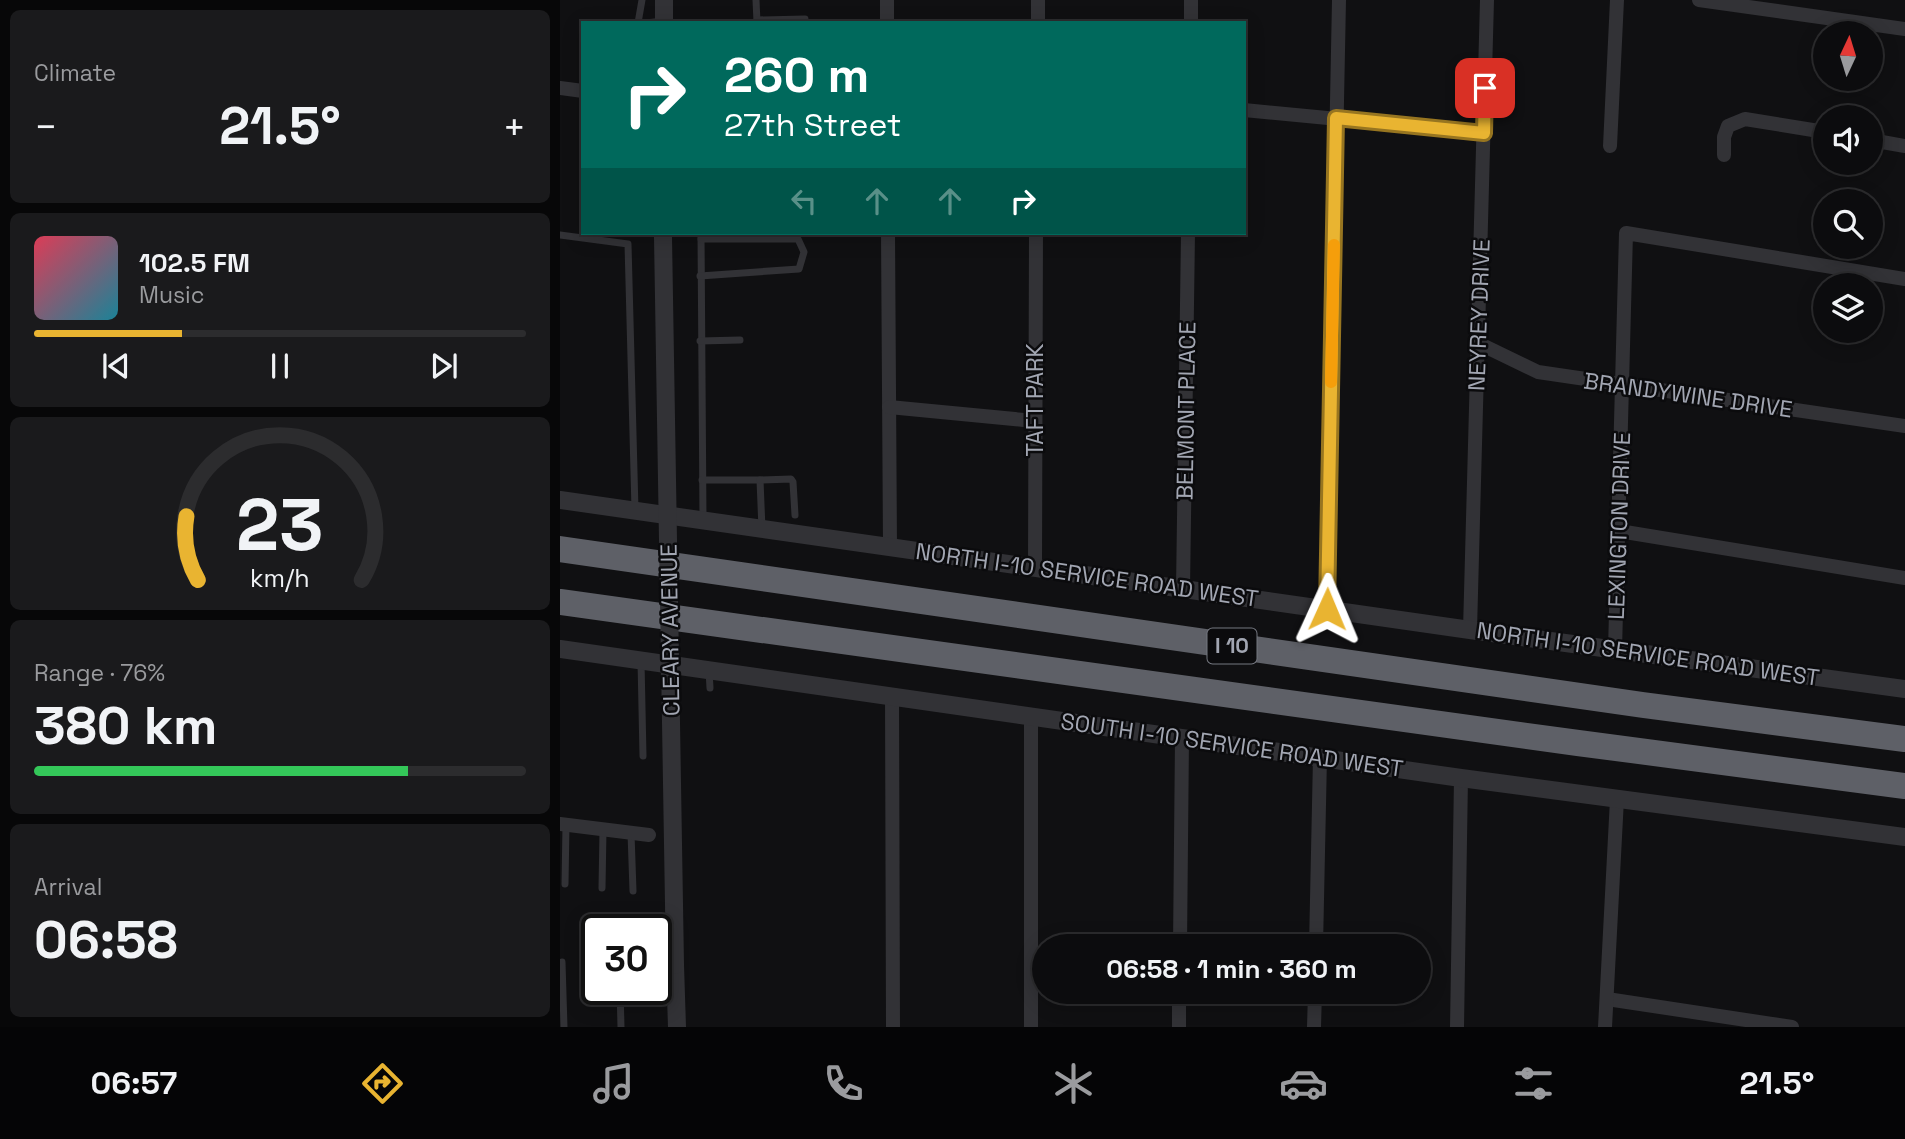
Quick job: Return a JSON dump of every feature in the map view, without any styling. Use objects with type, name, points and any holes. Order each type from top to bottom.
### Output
[{"type":"highway","name":"I 10","points":[[560,549],[1629,703],[1905,738]]},
{"type":"highway","name":"I 10","points":[[560,602],[1905,786]]},
{"type":"street","points":[[658,21],[664,0]]},
{"type":"street","points":[[887,0],[887,21]]},
{"type":"street","points":[[1038,0],[1038,21]]},
{"type":"street","points":[[1191,0],[1191,21]]},
{"type":"street","points":[[1327,609],[1339,0]]},
{"type":"street","name":"NEYREY DRIVE","points":[[1470,630],[1487,0]]},
{"type":"street","points":[[1610,146],[1617,0]]},
{"type":"street","points":[[1699,0],[1905,29]]},
{"type":"street","points":[[560,88],[581,90]]},
{"type":"street","points":[[1246,110],[1484,133]]},
{"type":"street","points":[[1724,155],[1724,136],[1728,126],[1745,119],[1813,130]]},
{"type":"street","points":[[1883,142],[1905,146]]},
{"type":"street","name":"LEXINGTON DRIVE","points":[[1615,650],[1626,233],[1905,279]]},
{"type":"street","name":"CLEARY AVENUE","points":[[664,235],[677,1027]]},
{"type":"street","points":[[888,235],[890,547]]},
{"type":"street","name":"TAFT PARK","points":[[1035,568],[1036,235]]},
{"type":"street","name":"BELMONT PLACE","points":[[1183,589],[1188,235]]},
{"type":"street","name":"BRANDYWINE DRIVE","points":[[1478,343],[1538,372],[1905,426]]},
{"type":"street","points":[[889,407],[1035,421]]},
{"type":"street","name":"NORTH I-10 SERVICE ROAD WEST","points":[[560,499],[1470,630],[1905,689]]},
{"type":"street","points":[[1619,530],[1905,578]]},
{"type":"street","name":"SOUTH I-10 SERVICE ROAD WEST","points":[[560,649],[641,660],[710,679],[892,696],[1461,778],[1905,836]]},
{"type":"street","points":[[892,696],[893,1027]]},
{"type":"street","points":[[1031,716],[1031,1027]]},
{"type":"street","points":[[1180,934],[1181,738]]},
{"type":"street","points":[[1316,934],[1320,757]]},
{"type":"street","points":[[1457,1027],[1461,778]]},
{"type":"street","points":[[1605,1027],[1617,799]]},
{"type":"street","points":[[563,824],[649,835]]},
{"type":"street","points":[[1607,999],[1792,1027]]},
{"type":"street","points":[[1179,1004],[1179,1027]]},
{"type":"street","points":[[1314,1027],[1315,1004]]},
{"type":"lane","points":[[638,21],[642,0]]},
{"type":"lane","points":[[756,0],[757,21],[805,19]]},
{"type":"lane","points":[[560,235],[628,244],[635,510]]},
{"type":"lane","points":[[700,276],[799,269],[804,252],[799,239],[701,236],[700,276],[700,341],[703,520]]},
{"type":"lane","points":[[700,341],[740,340]]},
{"type":"lane","points":[[702,480],[791,479],[795,515]]},
{"type":"lane","points":[[760,480],[762,528]]},
{"type":"lane","points":[[641,660],[643,755]]},
{"type":"lane","points":[[563,824],[565,884]]},
{"type":"lane","points":[[602,888],[603,829]]},
{"type":"lane","points":[[631,833],[633,891]]},
{"type":"lane","points":[[562,962],[564,1027]]},
{"type":"lane","points":[[620,1005],[621,1027]]},
{"type":"slow traffic","points":[[1331,382],[1334,245]]},
{"type":"route","points":[[1327,609],[1336,118],[1484,133],[1485,88]]}]
